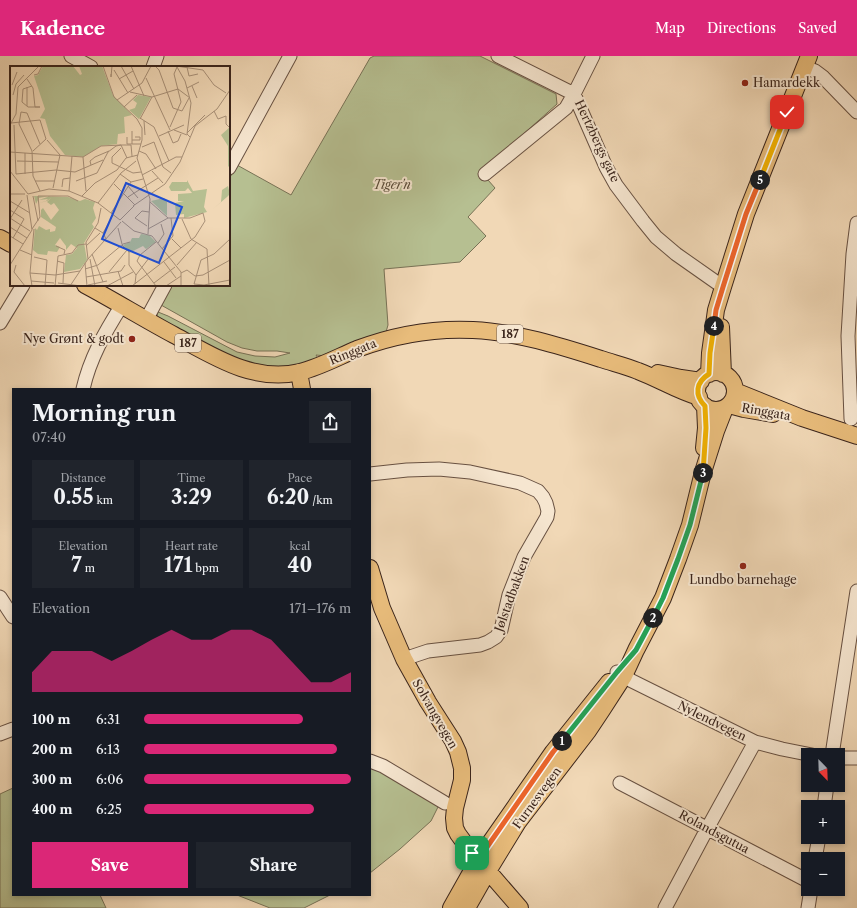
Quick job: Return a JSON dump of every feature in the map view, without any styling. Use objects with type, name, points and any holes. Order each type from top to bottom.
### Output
[{"type":"main road","points":[[711,376],[710,353],[716,310],[723,287],[746,214],[807,61]]},
{"type":"main road","points":[[0,238],[10,243]]},
{"type":"main road","name":"Ringgata","points":[[87,286],[230,365],[258,373],[277,375],[299,372],[324,364],[357,349],[407,334],[458,329],[492,331],[514,334],[637,370],[702,402]]},
{"type":"main road","name":"Ringgata","points":[[637,370],[655,372],[681,378],[711,376]]},
{"type":"main road","points":[[299,372],[302,388]]},
{"type":"main road","points":[[711,376],[728,377],[734,386],[730,401],[720,410],[710,409],[702,402],[698,392],[699,386],[711,376]]},
{"type":"main road","name":"Ringgata","points":[[730,401],[802,418],[857,436]]},
{"type":"main road","name":"Furnesvegen","points":[[451,908],[483,865],[553,752],[620,674],[636,650],[663,598],[678,559],[690,525],[703,472],[716,431],[730,401]]},
{"type":"main road","name":"Furnesvegen","points":[[702,402],[706,428],[703,472]]},
{"type":"main road","name":"Solvangvegen","points":[[371,571],[382,608],[404,659],[458,752],[462,768],[462,780],[455,808],[455,828],[461,839],[520,908]]},
{"type":"main road","name":"Furnesvegen","points":[[467,908],[483,865]]},
{"type":"street","points":[[71,56],[89,66]]},
{"type":"street","points":[[154,66],[157,56]]},
{"type":"street","points":[[230,166],[290,56]]},
{"type":"street","points":[[498,56],[574,94]]},
{"type":"street","name":"Hertzbergs gate","points":[[485,174],[566,108],[593,56]]},
{"type":"street","points":[[807,61],[857,112]]},
{"type":"street","name":"Hertzbergs gate","points":[[574,94],[597,147],[616,185],[656,238],[723,287]]},
{"type":"street","points":[[851,419],[848,336],[853,254],[857,223]]},
{"type":"street","points":[[0,323],[22,286]]},
{"type":"street","points":[[146,320],[164,286]]},
{"type":"street","points":[[83,388],[85,378],[99,344],[122,305]]},
{"type":"street","name":"Jølstadbakken","points":[[371,474],[407,470],[439,469],[470,472],[520,484],[538,491],[543,497],[548,510],[547,517],[524,557],[509,595],[501,630],[496,637],[480,645],[428,651],[404,659]]},
{"type":"street","points":[[833,748],[857,591]]},
{"type":"street","points":[[0,597],[12,615]]},
{"type":"street","name":"Nylendvegen","points":[[620,674],[755,742],[801,753]]},
{"type":"street","points":[[0,734],[12,729]]},
{"type":"street","points":[[666,908],[755,742]]},
{"type":"street","points":[[845,758],[857,758]]},
{"type":"street","points":[[371,761],[383,766],[445,803]]},
{"type":"street","name":"Rolandsgutua","points":[[620,783],[801,877]]},
{"type":"street","points":[[808,908],[810,896]]},
{"type":"green space","name":"Tiger'n","points":[[374,56],[480,56],[556,94],[557,104],[481,172],[495,188],[468,217],[486,236],[460,262],[384,269],[388,325],[386,332],[326,356],[316,355],[319,360],[278,369],[241,363],[160,320],[157,316],[158,312],[237,352],[255,356],[275,357],[290,353],[277,351],[257,351],[242,348],[227,342],[161,305],[170,286],[230,286],[230,177],[237,165],[291,195],[370,58]]},
{"type":"green space","points":[[371,767],[384,773],[439,805],[431,821],[371,872]]},
{"type":"green space","points":[[12,788],[12,896],[100,896],[106,908],[0,908],[0,794]]},
{"type":"green space","points":[[240,896],[328,896],[304,908],[270,908]]},
{"type":"place","name":"Hamardekk","points":[[745,83]]},
{"type":"place","name":"Nye Grønt & godt","points":[[132,339]]},
{"type":"place","name":"Lundbo barnehage","points":[[743,566]]},
{"type":"route","points":[[472,853],[478,860],[553,752],[636,650],[663,598],[690,525],[703,472],[706,428],[705,406],[701,402],[698,392],[701,381],[709,374],[710,353],[716,310],[746,214],[787,112]]}]
